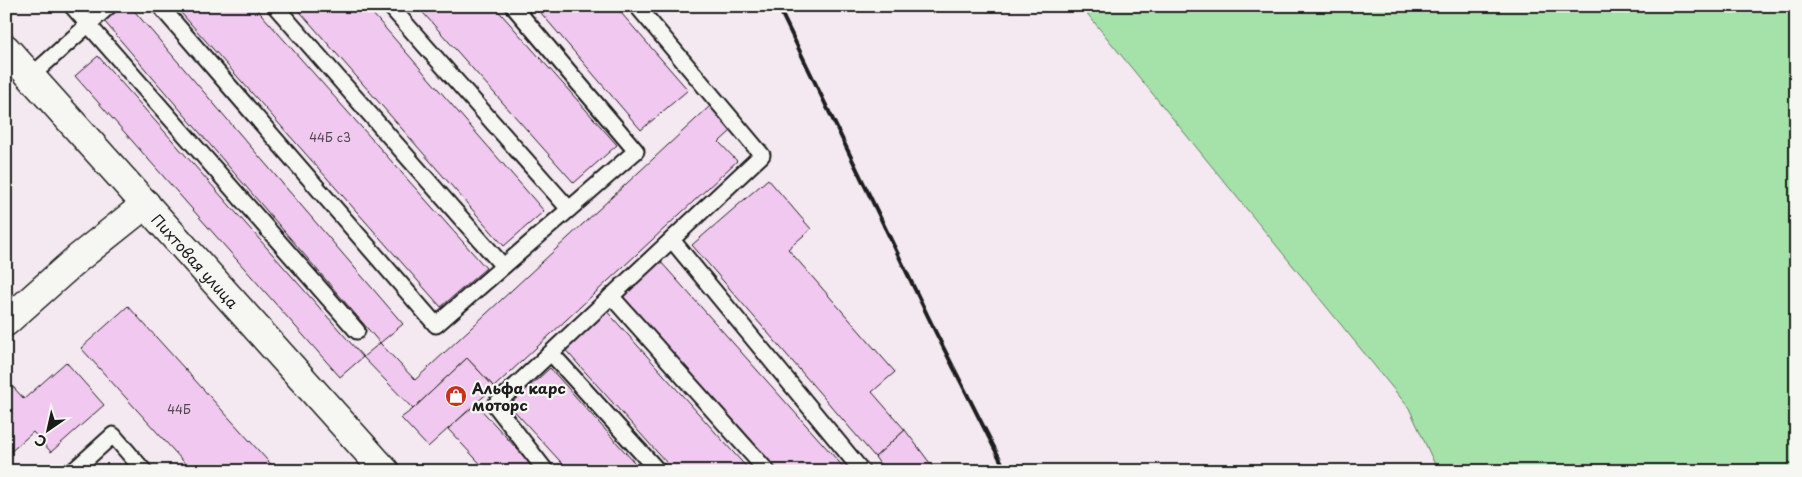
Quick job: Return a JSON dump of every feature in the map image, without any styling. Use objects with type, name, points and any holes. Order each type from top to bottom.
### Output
[{"type":"street","name":"Пихтовая улица","points":[[6,49],[385,471]]},
{"type":"street","points":[[6,322],[77,259],[146,204]]},
{"type":"lane","points":[[72,6],[357,331]]},
{"type":"lane","points":[[31,76],[109,6]]},
{"type":"lane","points":[[160,6],[436,325],[636,151],[513,6]]},
{"type":"lane","points":[[275,6],[503,266]]},
{"type":"lane","points":[[390,6],[569,209]]},
{"type":"lane","points":[[546,471],[495,405],[762,155],[637,6]]},
{"type":"lane","points":[[672,240],[862,471]]},
{"type":"lane","points":[[611,296],[767,471]]},
{"type":"lane","points":[[551,353],[658,471]]},
{"type":"lane","points":[[73,471],[113,435],[144,471]]},
{"type":"green space","points":[[1081,6],[1796,6],[1796,471],[1438,471],[1409,408]]},
{"type":"building","points":[[121,6],[130,6],[403,324],[380,343],[104,21]]},
{"type":"building","points":[[175,6],[254,6],[486,268],[441,307]]},
{"type":"building","points":[[295,6],[366,6],[544,211],[504,246]]},
{"type":"building","points":[[417,6],[494,6],[617,145],[574,183]]},
{"type":"building","points":[[535,6],[615,6],[688,90],[641,130]]},
{"type":"building","points":[[98,56],[363,357],[340,377],[75,76]]},
{"type":"building","points":[[710,106],[732,130],[719,142],[737,161],[494,387],[467,358],[413,409],[363,357],[380,343],[415,380]]},
{"type":"building","points":[[768,179],[811,229],[788,249],[895,372],[872,392],[905,430],[875,457],[692,245]]},
{"type":"building","points":[[660,261],[847,471],[779,471],[622,296]]},
{"type":"building","points":[[128,306],[277,471],[192,471],[81,348]]},
{"type":"building","points":[[603,307],[750,471],[674,471],[561,345]]},
{"type":"building","name":"Альфа карс моторс","points":[[467,358],[494,387],[428,447],[401,418]]},
{"type":"building","points":[[66,362],[104,405],[51,452],[33,432],[6,456],[6,379],[24,399]]},
{"type":"building","points":[[550,368],[642,471],[569,471],[509,405]]},
{"type":"building","points":[[476,404],[537,471],[487,471],[448,429]]},
{"type":"building","points":[[905,430],[936,471],[885,471],[875,457]]},
{"type":"railway","points":[[778,6],[936,333],[1006,471]]},
{"type":"place","name":"Альфа карс моторс","points":[[456,396]]}]
